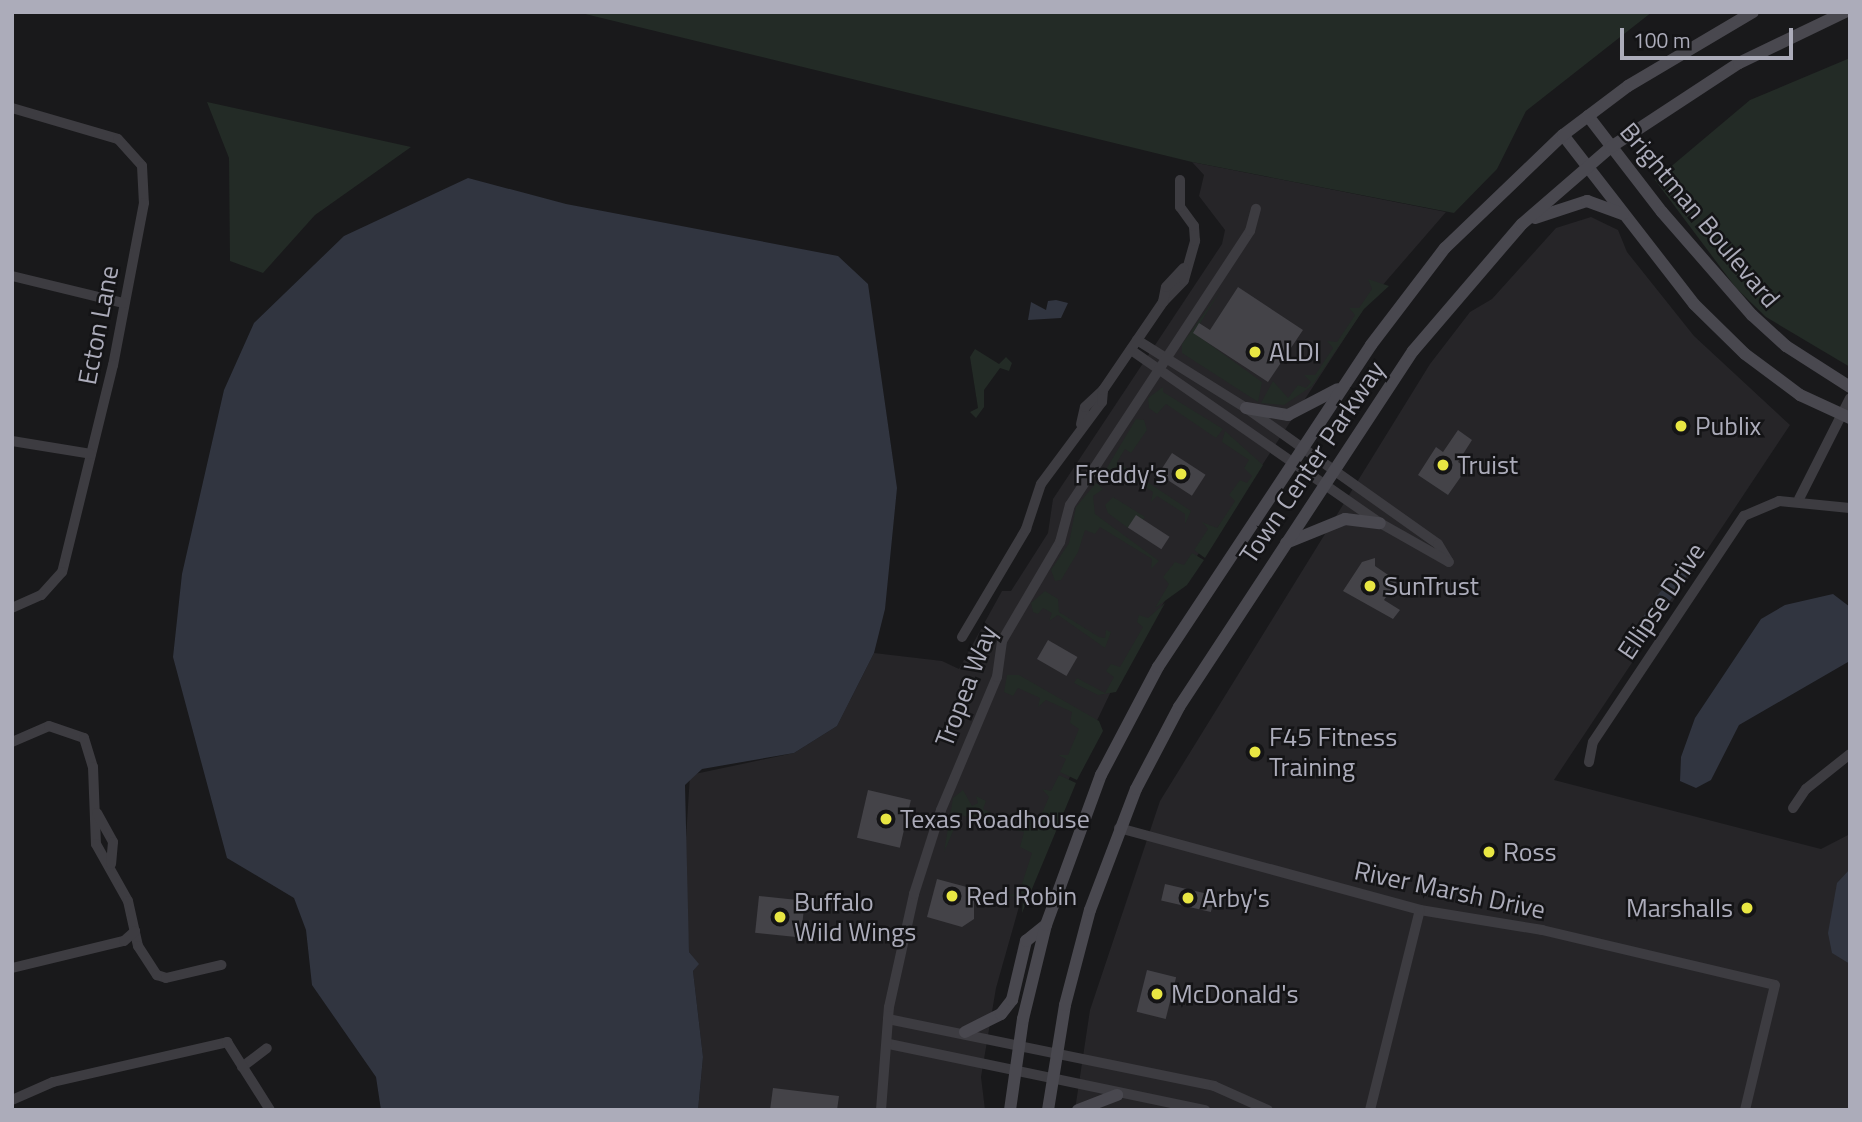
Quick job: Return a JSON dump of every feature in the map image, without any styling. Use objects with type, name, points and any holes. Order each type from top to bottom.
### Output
[{"type":"main road","name":"Town Center Parkway","points":[[1010,1110],[1020,1045],[1046,925],[1101,775],[1158,667],[1345,385],[1445,248],[1563,135],[1588,116],[1753,12]]},
{"type":"main road","name":"Town Center Parkway","points":[[1048,1110],[1056,1051],[1090,909],[1119,828],[1179,707],[1413,351],[1522,224],[1611,147],[1739,63],[1845,12]]},
{"type":"main road","name":"Brightman Boulevard","points":[[1588,116],[1752,315],[1786,346],[1850,387]]},
{"type":"main road","name":"Brightman Boulevard","points":[[1563,135],[1632,220],[1694,304],[1745,355],[1800,395],[1845,417]]},
{"type":"main road","points":[[1522,224],[1587,201],[1632,220]]},
{"type":"main road","points":[[1246,408],[1288,415],[1345,385]]},
{"type":"main road","points":[[1285,543],[1345,519],[1380,523]]},
{"type":"main road","points":[[965,1032],[1001,1014],[1012,1000],[1026,941],[1046,925]]},
{"type":"main road","points":[[1079,1110],[1117,1095]]},
{"type":"street","name":"Ecton Lane","points":[[12,108],[100,131],[118,139],[142,166],[144,203],[91,454],[62,572],[41,595],[12,608]]},
{"type":"street","points":[[962,637],[1026,529],[1040,486],[1081,424],[1085,407],[1103,390],[1163,302],[1172,278],[1184,268],[1196,232],[1180,207],[1180,180]]},
{"type":"street","name":"Tropea Way","points":[[881,1110],[889,1044],[888,1019],[925,858],[997,677],[1002,641],[1060,542],[1070,505],[1250,232],[1256,209]]},
{"type":"street","points":[[12,276],[124,303]]},
{"type":"street","points":[[1131,350],[1157,372],[1380,523],[1450,562],[1438,544],[1246,408],[1167,356],[1137,340]]},
{"type":"street","points":[[1799,499],[1845,417],[1850,398]]},
{"type":"street","points":[[12,441],[91,454]]},
{"type":"street","name":"Ellipse Drive","points":[[1589,762],[1594,742],[1744,516],[1761,504],[1799,499],[1850,508]]},
{"type":"street","points":[[12,742],[50,726],[84,738],[96,813],[96,844],[111,864],[138,946],[157,975],[166,978],[221,965]]},
{"type":"street","points":[[1793,808],[1806,789],[1850,754]]},
{"type":"street","points":[[96,813],[113,842],[111,864]]},
{"type":"street","name":"River Marsh Drive","points":[[1119,828],[1420,910],[1542,930],[1775,985],[1745,1110]]},
{"type":"street","points":[[1370,1110],[1420,910]]},
{"type":"street","points":[[12,968],[124,941],[135,931]]},
{"type":"street","points":[[888,1019],[965,1032],[1214,1086],[1268,1110]]},
{"type":"street","points":[[12,1100],[52,1082],[227,1042],[270,1110]]},
{"type":"street","points":[[889,1044],[1016,1070],[1117,1095],[1205,1110]]},
{"type":"street","points":[[243,1067],[267,1048]]},
{"type":"shaded area","points":[[577,12],[1652,12],[1526,111],[1497,169],[1454,213],[1192,162]]},
{"type":"shaded area","points":[[1850,58],[1850,367],[1766,317],[1736,288],[1655,180],[1750,100]]},
{"type":"shaded area","points":[[207,102],[411,147],[315,215],[263,273],[230,261],[229,158]]},
{"type":"shaded area","points":[[1192,162],[1446,212],[1368,302],[1257,473],[1166,599],[1116,681],[1054,810],[1024,889],[996,988],[981,1077],[985,1110],[698,1110],[703,1057],[693,971],[698,964],[689,952],[684,869],[690,775],[794,753],[837,726],[874,653],[942,661],[959,669],[1002,591],[1011,591],[1048,533],[1053,499],[1222,244],[1225,230],[1199,196],[1204,175]]},
{"type":"shaded area","points":[[468,178],[566,204],[838,256],[868,284],[897,488],[885,609],[874,653],[837,726],[794,753],[702,769],[685,785],[689,952],[699,964],[693,971],[703,1057],[698,1110],[381,1110],[376,1077],[312,985],[306,930],[294,898],[227,858],[173,657],[182,574],[224,390],[254,323],[344,236]]},
{"type":"shaded area","points":[[1591,217],[1618,230],[1627,252],[1694,336],[1790,425],[1554,780],[1821,849],[1850,834],[1850,1110],[1075,1110],[1090,1010],[1160,801],[1430,364],[1470,312],[1492,299],[1556,228]]},
{"type":"shaded area","points":[[1368,279],[1389,286],[1364,309],[1312,386],[1284,405],[1261,403],[1273,381],[1288,398],[1298,385],[1306,388],[1311,382],[1304,375],[1315,375],[1333,348],[1327,341],[1337,342],[1355,315],[1349,308],[1359,308],[1372,289]]},
{"type":"shaded area","points":[[1221,290],[1194,333],[1262,382],[1258,402],[1182,353],[1182,344]]},
{"type":"shaded area","points":[[1048,301],[1068,303],[1061,318],[1028,320],[1031,302],[1046,310]]},
{"type":"shaded area","points":[[975,349],[999,364],[1006,357],[1012,363],[1009,371],[1000,368],[984,390],[984,407],[976,418],[970,412],[978,408],[970,357]]},
{"type":"shaded area","points":[[1163,387],[1163,392],[1223,429],[1216,438],[1166,404],[1157,414],[1149,408],[1148,398]]},
{"type":"shaded area","points":[[1136,419],[1144,420],[1147,430],[1131,453],[1125,449],[1117,462],[1191,511],[1185,524],[1185,514],[1157,496],[1151,502],[1153,492],[1134,479],[1126,486],[1128,476],[1118,469],[1112,476],[1105,471]]},
{"type":"shaded area","points":[[1225,431],[1263,465],[1205,558],[1194,550],[1208,529],[1202,522],[1217,528],[1235,501],[1229,495],[1240,480],[1247,483],[1252,476],[1244,468],[1249,460],[1222,442]]},
{"type":"shaded area","points":[[1096,483],[1103,489],[1093,496],[1095,514],[1159,561],[1151,569],[1152,559],[1100,527],[1095,534],[1085,530],[1078,552],[1061,580],[1055,581],[1051,570],[1069,543],[1076,507]]},
{"type":"shaded area","points":[[1113,497],[1145,517],[1143,520],[1136,516],[1128,528],[1108,513],[1105,505]]},
{"type":"shaded area","points":[[1192,553],[1204,560],[1187,585],[1155,608],[1169,584],[1163,577],[1175,562],[1184,565]]},
{"type":"shaded area","points":[[1683,572],[1687,576],[1632,656],[1628,653],[1637,626],[1660,592]]},
{"type":"shaded area","points":[[1045,591],[1058,599],[1059,612],[1099,637],[1105,638],[1106,630],[1111,632],[1105,648],[1058,615],[1049,621],[1052,613],[1043,608],[1038,614],[1033,612],[1031,603]]},
{"type":"shaded area","points":[[1833,594],[1850,607],[1848,662],[1739,725],[1711,780],[1696,788],[1680,781],[1681,757],[1695,718],[1761,619],[1785,605]]},
{"type":"shaded area","points":[[1165,603],[1116,692],[1098,695],[1074,683],[1077,678],[1105,693],[1114,677],[1106,671],[1111,664],[1120,667],[1143,627],[1137,622],[1139,615],[1148,618]]},
{"type":"shaded area","points":[[1007,675],[1019,675],[1099,721],[1103,731],[1077,780],[1060,772],[1066,759],[1058,755],[1068,755],[1079,729],[1070,723],[1072,712],[1046,700],[1038,707],[1040,698],[1018,688],[1013,696],[1004,692]]},
{"type":"shaded area","points":[[1059,775],[1076,783],[1022,913],[1023,899],[1008,895],[1019,893],[1032,853],[1020,847],[1024,832],[960,815],[944,852],[953,798],[963,790],[972,806],[978,803],[976,796],[986,801],[983,809],[1021,826],[1026,818],[1038,822],[1049,797],[1042,789],[1051,791]]},
{"type":"shaded area","points":[[1850,869],[1850,964],[1832,953],[1828,933],[1837,883]]},
{"type":"building","name":"ALDI","points":[[1238,287],[1303,330],[1268,382],[1193,333],[1199,323],[1210,330]]},
{"type":"building","name":"Truist","points":[[1458,430],[1472,440],[1458,462],[1467,468],[1448,495],[1418,475],[1436,447],[1443,452]]},
{"type":"building","name":"Freddy's","points":[[1172,453],[1206,475],[1192,496],[1158,474]]},
{"type":"building","points":[[1136,515],[1170,537],[1161,549],[1128,528]]},
{"type":"building","name":"SunTrust","points":[[1375,558],[1375,566],[1397,581],[1384,600],[1400,610],[1393,619],[1343,591],[1362,562]]},
{"type":"building","points":[[1048,640],[1077,657],[1066,676],[1037,659]]},
{"type":"building","name":"Texas Roadhouse","points":[[868,790],[911,800],[900,848],[857,838]]},
{"type":"building","name":"Red Robin","points":[[937,879],[974,889],[974,919],[962,927],[927,917]]},
{"type":"building","name":"Arby's","points":[[1165,884],[1215,895],[1211,912],[1161,901]]},
{"type":"building","name":"Buffalo Wild Wings","points":[[759,896],[805,901],[801,938],[755,933]]},
{"type":"building","name":"McDonald's","points":[[1147,970],[1176,977],[1166,1019],[1137,1012]]},
{"type":"building","points":[[773,1088],[839,1096],[837,1110],[770,1110]]},
{"type":"place","name":"ALDI","points":[[1255,352]]},
{"type":"place","name":"Publix","points":[[1681,426]]},
{"type":"place","name":"Truist","points":[[1443,465]]},
{"type":"place","name":"Freddy's","points":[[1181,474]]},
{"type":"place","name":"SunTrust","points":[[1370,586]]},
{"type":"place","name":"F45 Fitness Training","points":[[1255,752]]},
{"type":"place","name":"Texas Roadhouse","points":[[886,819]]},
{"type":"place","name":"Ross","points":[[1489,852]]},
{"type":"place","name":"Red Robin","points":[[952,896]]},
{"type":"place","name":"Arby's","points":[[1188,898]]},
{"type":"place","name":"Marshalls","points":[[1747,908]]},
{"type":"place","name":"Buffalo Wild Wings","points":[[780,917]]},
{"type":"place","name":"McDonald's","points":[[1157,994]]}]
